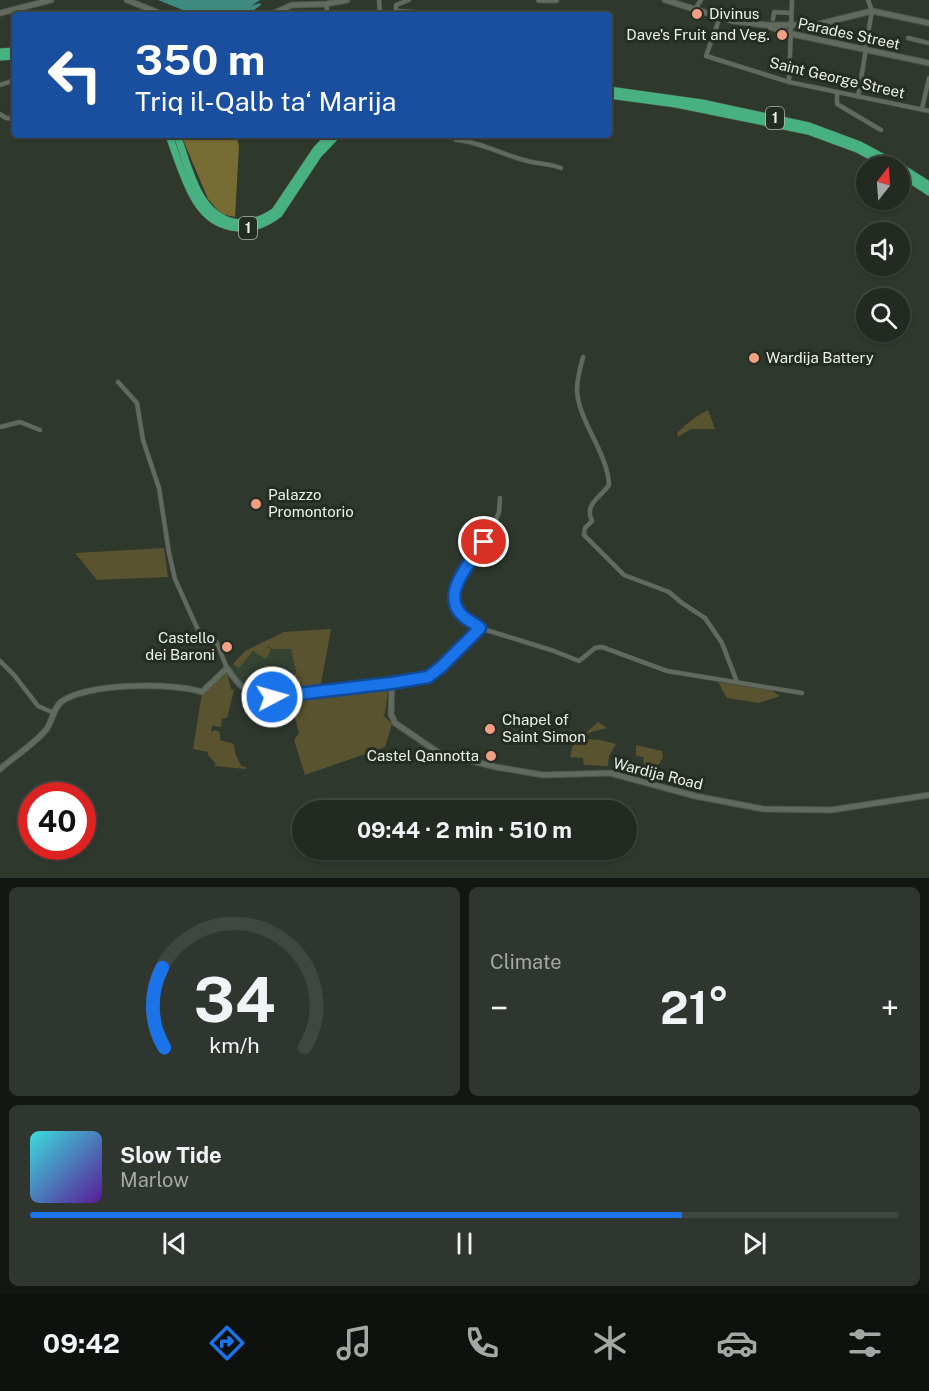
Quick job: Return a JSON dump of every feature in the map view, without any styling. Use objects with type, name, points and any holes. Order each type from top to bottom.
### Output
[{"type":"highway","name":"1","points":[[612,90],[702,104],[809,126],[860,144],[929,185]]},
{"type":"highway","name":"1","points":[[612,95],[676,104],[808,131],[870,156]]},
{"type":"highway","name":"1","points":[[170,138],[190,191],[203,211],[212,220],[225,226],[244,229],[270,221],[279,214],[318,155],[334,138]]},
{"type":"highway","name":"1","points":[[178,138],[198,191],[207,208],[227,220],[243,223],[267,217],[275,211],[316,150],[327,138]]},
{"type":"highway","points":[[910,180],[929,192]]},
{"type":"street","points":[[0,13],[51,0]]},
{"type":"street","points":[[126,0],[156,12]]},
{"type":"street","points":[[277,12],[292,5],[326,4],[346,0]]},
{"type":"street","points":[[396,12],[395,8],[398,3],[409,0]]},
{"type":"street","points":[[539,0],[556,0]]},
{"type":"street","points":[[665,0],[720,17],[765,25],[815,26],[872,11],[929,23]]},
{"type":"street","points":[[695,9],[701,0]]},
{"type":"street","points":[[789,82],[792,0]]},
{"type":"street","points":[[858,97],[872,11],[868,0]]},
{"type":"street","points":[[326,4],[327,12]]},
{"type":"street","points":[[773,18],[774,12],[791,13]]},
{"type":"street","name":"Saint George Street","points":[[720,17],[705,56],[789,82],[929,111]]},
{"type":"street","name":"Parades Street","points":[[765,25],[792,34],[866,47],[929,63]]},
{"type":"street","points":[[908,38],[929,43]]},
{"type":"street","points":[[922,109],[929,78]]},
{"type":"street","points":[[837,93],[837,104],[881,130]]},
{"type":"street","points":[[456,138],[456,140],[486,146],[521,160],[551,164],[561,168]]},
{"type":"street","points":[[583,357],[577,381],[578,398],[609,478],[609,485],[590,507],[588,513],[592,521],[585,528],[584,535],[624,575],[669,592],[705,618],[722,643],[737,682]]},
{"type":"street","points":[[118,382],[137,403],[143,440],[159,488],[167,546],[175,579],[198,630],[216,641],[227,668],[237,684],[244,689],[258,695],[272,697],[428,677],[480,628]]},
{"type":"street","points":[[0,428],[20,422],[40,430]]},
{"type":"street","points":[[500,498],[499,512],[493,527],[455,587],[454,602],[462,616],[480,628],[554,651],[575,661],[579,661],[595,648],[602,647],[667,671],[802,693]]},
{"type":"street","points":[[0,661],[38,706],[54,713]]},
{"type":"street","points":[[0,769],[37,740],[48,727],[61,702],[107,688],[188,687],[202,692],[227,668]]},
{"type":"street","name":"Wardija Road","points":[[392,683],[391,714],[395,723],[439,753],[481,764],[543,775],[610,772],[695,796],[763,809],[831,810],[929,795]]},
{"type":"shaded area","points":[[182,138],[237,138],[239,146],[235,217],[221,214],[208,199]]},
{"type":"shaded area","points":[[708,410],[715,429],[691,429],[678,437],[677,433],[684,426]]},
{"type":"shaded area","points":[[164,548],[168,577],[97,580],[75,553]]},
{"type":"shaded area","points":[[331,629],[320,689],[278,694],[261,693],[250,689],[239,680],[230,667],[245,651],[280,634]]},
{"type":"shaded area","points":[[331,629],[320,689],[295,692],[293,685],[296,671],[291,649],[273,649],[266,645],[271,650],[266,659],[253,651],[239,668],[233,664],[245,651],[284,632]]},
{"type":"shaded area","points":[[224,672],[227,673],[231,689],[234,690],[227,718],[222,718],[221,727],[212,726],[211,732],[215,730],[220,732],[220,740],[234,744],[241,766],[246,769],[214,766],[216,764],[208,752],[193,749],[202,693]]},
{"type":"shaded area","points":[[718,682],[771,690],[780,696],[759,703],[727,698]]},
{"type":"shaded area","points":[[383,686],[388,690],[383,715],[392,724],[385,747],[305,775],[294,740],[299,733],[290,700]]},
{"type":"shaded area","points":[[598,722],[607,728],[587,733],[584,739],[616,744],[609,756],[608,766],[584,765],[583,758],[570,757],[573,744]]},
{"type":"shaded area","points":[[636,745],[662,751],[663,757],[658,766],[639,771],[644,765],[643,757],[636,756]]},
{"type":"water","points":[[158,0],[260,0],[251,6],[260,3],[261,5],[251,12],[188,12]]},
{"type":"place","name":"Divinus","points":[[697,14]]},
{"type":"place","name":"Dave's Fruit and Veg.","points":[[782,35]]},
{"type":"place","name":"Wardija Battery","points":[[754,358]]},
{"type":"place","name":"Palazzo Promontorio","points":[[256,504]]},
{"type":"place","name":"Castello dei Baroni","points":[[227,647]]},
{"type":"place","name":"Chapel of Saint Simon","points":[[490,729]]},
{"type":"place","name":"Castel Qannotta","points":[[491,756]]},
{"type":"route","points":[[272,697],[288,697],[428,677],[480,628],[462,616],[454,602],[457,582],[484,542]]}]
